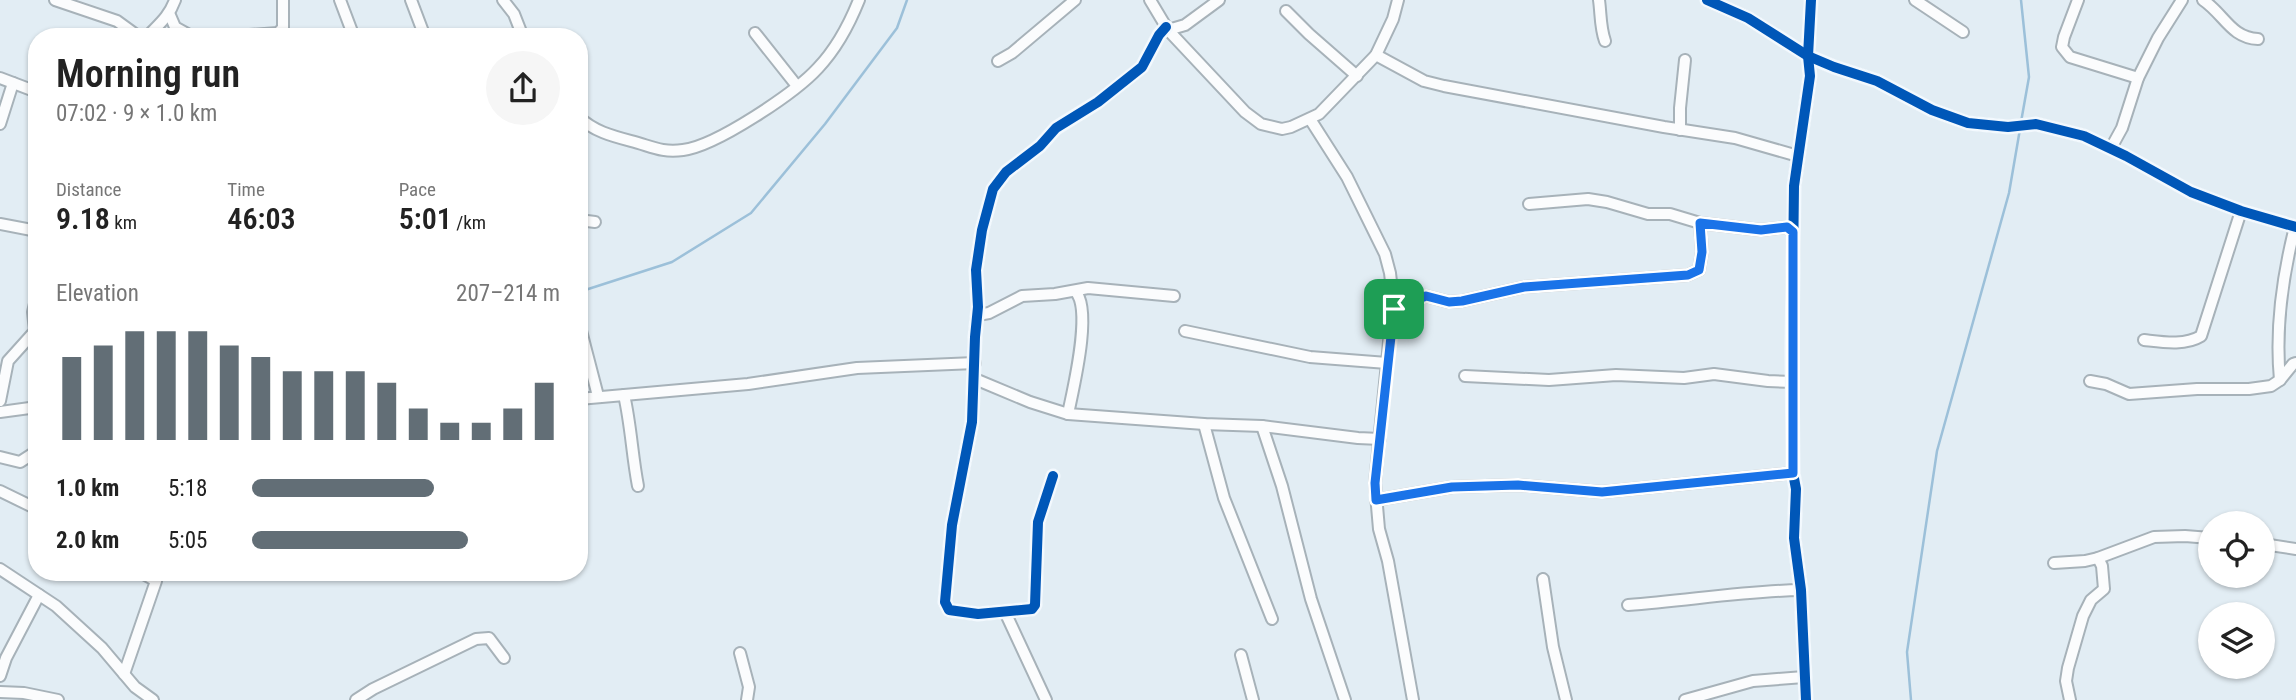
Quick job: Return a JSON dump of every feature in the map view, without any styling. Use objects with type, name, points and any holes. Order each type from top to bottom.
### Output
[{"type":"street","points":[[55,0],[117,21],[127,28]]},
{"type":"street","points":[[157,28],[169,13],[174,0]]},
{"type":"street","points":[[283,0],[283,28]]},
{"type":"street","points":[[340,0],[351,28]]},
{"type":"street","points":[[411,0],[422,28]]},
{"type":"street","points":[[503,0],[514,14],[519,28]]},
{"type":"street","points":[[588,126],[662,151],[686,150],[706,144],[740,125],[820,67],[840,41],[859,0]]},
{"type":"street","points":[[998,61],[1012,53],[1075,0]]},
{"type":"street","points":[[1150,0],[1167,29],[1245,112],[1261,124],[1284,129],[1319,114],[1376,55],[1393,19],[1398,0]]},
{"type":"street","points":[[1053,476],[1038,523],[1035,605],[1032,609],[978,614],[949,610],[945,602],[952,525],[972,422],[978,315],[977,259],[988,206],[998,181],[1040,146],[1056,128],[1128,81],[1142,67],[1159,35],[1167,29],[1185,26],[1219,0]]},
{"type":"street","points":[[1599,0],[1601,29],[1605,41]]},
{"type":"street","points":[[1707,0],[1748,18],[1808,56],[1877,81],[1932,110],[1968,123],[2008,127],[2045,125],[2084,136],[2191,192],[2295,227],[2280,294],[2280,380]]},
{"type":"street","points":[[1806,700],[1801,590],[1794,538],[1796,489],[1793,473],[1793,232],[1798,156],[1810,76],[1808,56],[1811,0]]},
{"type":"street","points":[[1915,0],[1963,32]]},
{"type":"street","points":[[2078,0],[2062,47],[2070,57],[2138,78]]},
{"type":"street","points":[[2111,148],[2122,128],[2138,78],[2158,38],[2182,0]]},
{"type":"street","points":[[2203,0],[2213,7],[2238,35],[2246,39],[2258,39]]},
{"type":"street","points":[[1286,11],[1308,34],[1357,76]]},
{"type":"street","points":[[169,13],[178,28]]},
{"type":"street","points":[[755,33],[797,86]]},
{"type":"street","points":[[1376,55],[1424,81],[1444,86],[1735,138],[1798,156]]},
{"type":"street","points":[[1680,130],[1679,108],[1685,60]]},
{"type":"street","points":[[0,78],[28,89]]},
{"type":"street","points":[[0,124],[13,83]]},
{"type":"street","points":[[1310,119],[1348,177],[1385,254],[1393,286],[1394,309],[1375,483],[1379,529],[1388,561],[1413,700]]},
{"type":"street","points":[[1529,204],[1587,199],[1648,214],[1670,214],[1700,223],[1761,230],[1787,227],[1793,232]]},
{"type":"street","points":[[2144,340],[2194,341],[2202,336],[2241,211]]},
{"type":"street","points":[[588,221],[595,222]]},
{"type":"street","points":[[0,223],[28,229]]},
{"type":"street","points":[[1394,309],[1426,296],[1449,302],[1462,301],[1524,287],[1688,275],[1699,270],[1702,252],[1700,223]]},
{"type":"street","points":[[978,315],[989,313],[1023,296],[1075,290],[1097,288],[1174,296]]},
{"type":"street","points":[[1068,414],[1080,356],[1081,307],[1079,295],[1075,290]]},
{"type":"street","points":[[1185,331],[1310,357],[1387,363]]},
{"type":"street","points":[[0,401],[4,363],[28,339]]},
{"type":"street","points":[[588,358],[598,396]]},
{"type":"street","points":[[588,398],[747,384],[858,368],[975,363]]},
{"type":"street","points":[[2090,381],[2106,384],[2129,394],[2197,389],[2249,389],[2271,386],[2296,363]]},
{"type":"street","points":[[1465,376],[1549,380],[1616,375],[1684,378],[1714,374],[1768,382],[1793,382]]},
{"type":"street","points":[[975,379],[1068,414],[1262,426],[1358,439],[1380,439]]},
{"type":"street","points":[[624,395],[638,486]]},
{"type":"street","points":[[0,412],[28,408]]},
{"type":"street","points":[[1204,424],[1224,499],[1272,619]]},
{"type":"street","points":[[1262,426],[1282,486],[1307,587],[1345,700]]},
{"type":"street","points":[[0,457],[20,462],[28,457]]},
{"type":"street","points":[[1376,500],[1452,487],[1518,485],[1602,492],[1793,473]]},
{"type":"street","points":[[0,491],[28,505]]},
{"type":"street","points":[[2054,563],[2098,558],[2154,537],[2198,537]]},
{"type":"street","points":[[2275,546],[2296,549]]},
{"type":"street","points":[[2070,700],[2066,681],[2068,668],[2083,616],[2091,600],[2104,589],[2102,566],[2098,558]]},
{"type":"street","points":[[0,569],[57,606],[102,648],[135,687],[153,700]]},
{"type":"street","points":[[1543,579],[1553,647],[1566,700]]},
{"type":"street","points":[[124,674],[156,581]]},
{"type":"street","points":[[1628,605],[1689,601],[1741,592],[1801,590]]},
{"type":"street","points":[[0,676],[6,658],[39,595]]},
{"type":"street","points":[[1005,612],[1046,700]]},
{"type":"street","points":[[356,700],[373,689],[476,639],[489,638],[504,658]]},
{"type":"street","points":[[740,653],[749,687],[747,700]]},
{"type":"street","points":[[1241,655],[1253,700]]},
{"type":"street","points":[[1685,700],[1753,681],[1804,677]]},
{"type":"street","points":[[0,692],[24,693],[58,700]]},
{"type":"waterway","points":[[588,289],[672,262],[751,213],[825,124],[897,28],[907,0]]},
{"type":"waterway","points":[[2021,0],[2029,77],[2021,122]]},
{"type":"waterway","points":[[1911,700],[1907,652],[1937,451],[2009,193],[2020,129]]},
{"type":"cycle path","points":[[1707,0],[1748,18],[1808,56],[1877,81],[1932,110],[1968,123],[2008,127],[2036,124],[2084,136],[2191,192],[2241,211],[2296,227]]},
{"type":"cycle path","points":[[1806,700],[1801,590],[1794,538],[1796,489],[1793,473],[1792,349],[1794,186],[1810,76],[1808,56],[1811,0]]},
{"type":"cycle path","points":[[1053,476],[1038,522],[1035,605],[1032,609],[978,614],[949,610],[945,602],[952,525],[972,422],[978,307],[976,270],[982,230],[993,189],[1006,172],[1040,146],[1056,128],[1098,102],[1142,67],[1166,27]]},
{"type":"route","points":[[1700,223],[1761,230],[1787,227],[1793,232],[1793,473],[1602,492],[1518,485],[1452,487],[1376,500],[1375,483],[1394,309],[1426,296],[1449,302],[1462,301],[1524,287],[1688,275],[1699,270],[1702,252],[1700,223]]}]
